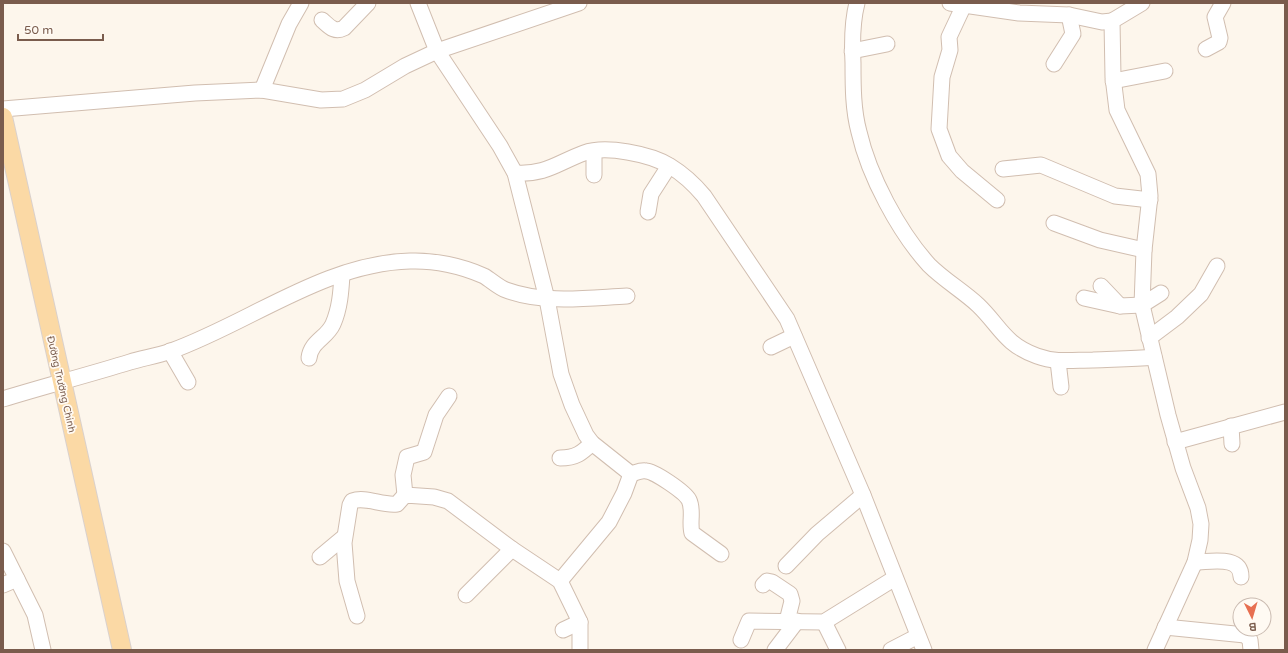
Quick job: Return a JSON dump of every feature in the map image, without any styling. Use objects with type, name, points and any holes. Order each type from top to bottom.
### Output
[{"type":"main road","name":"Đường Trường Chinh","points":[[3,117],[122,650]]},
{"type":"street","points":[[262,90],[289,24],[301,3]]},
{"type":"street","points":[[322,20],[334,30],[339,31],[344,28],[368,3]]},
{"type":"street","points":[[418,3],[437,51],[500,146],[515,173],[547,299],[561,374],[572,405],[586,435],[592,443],[631,474]]},
{"type":"street","points":[[3,109],[262,90],[321,100],[343,99],[365,90],[405,66],[437,51],[579,3]]},
{"type":"street","points":[[857,3],[853,16],[852,51],[856,115],[859,133],[871,170],[882,195],[908,236],[929,264],[979,305],[1004,337],[1036,356],[1058,362],[1154,357]]},
{"type":"street","points":[[997,200],[962,171],[953,161],[944,146],[939,130],[942,77],[950,50],[949,37],[957,4],[1019,13],[1069,15],[1102,22],[1112,21],[1142,3]]},
{"type":"street","points":[[1206,49],[1219,42],[1220,38],[1215,17],[1223,3]]},
{"type":"street","points":[[1054,64],[1073,34],[1069,15]]},
{"type":"street","points":[[1112,21],[1113,81],[1117,110],[1148,174],[1150,200],[1144,250],[1142,304],[1149,338],[1182,468],[1198,508],[1200,540],[1195,562],[1155,650]]},
{"type":"street","points":[[852,51],[887,44]]},
{"type":"street","points":[[1113,81],[1165,71]]},
{"type":"street","points":[[515,173],[530,174],[548,170],[585,153],[607,151],[629,153],[669,166],[692,182],[704,196],[786,319],[863,495],[921,643],[890,650]]},
{"type":"street","points":[[594,152],[594,175]]},
{"type":"street","points":[[1002,169],[1041,164],[1115,196],[1150,200]]},
{"type":"street","points":[[648,212],[651,194],[669,166]]},
{"type":"street","points":[[1054,223],[1100,240],[1144,250]]},
{"type":"street","points":[[3,399],[170,351],[209,335],[303,289],[342,274],[382,264],[410,261],[433,262],[456,267],[484,277],[505,290],[547,299],[627,296]]},
{"type":"street","points":[[1149,338],[1177,317],[1201,294],[1217,266]]},
{"type":"street","points":[[309,358],[310,350],[314,343],[329,332],[334,323],[339,302],[342,274]]},
{"type":"street","points":[[1101,286],[1120,306]]},
{"type":"street","points":[[1084,298],[1120,306],[1142,304],[1161,293]]},
{"type":"street","points":[[771,347],[794,336]]},
{"type":"street","points":[[170,351],[188,382]]},
{"type":"street","points":[[1058,362],[1061,387]]},
{"type":"street","points":[[357,616],[347,581],[344,537],[350,505],[352,501],[356,499],[390,505],[397,504],[405,495],[403,475],[407,457],[424,452],[436,415],[449,396]]},
{"type":"street","points":[[1176,442],[1285,412]]},
{"type":"street","points":[[1231,426],[1232,444]]},
{"type":"street","points":[[560,458],[575,457],[581,454],[592,443]]},
{"type":"street","points":[[631,474],[645,470],[662,478],[686,496],[690,504],[692,533],[721,554]]},
{"type":"street","points":[[560,581],[609,522],[624,493],[631,474]]},
{"type":"street","points":[[405,495],[434,497],[448,501],[512,549],[560,581],[580,622],[580,650]]},
{"type":"street","points":[[786,566],[817,534],[863,495]]},
{"type":"street","points":[[320,557],[344,537]]},
{"type":"street","points":[[466,595],[512,549]]},
{"type":"street","points":[[3,551],[36,615],[43,650]]},
{"type":"street","points":[[1195,562],[1229,561],[1237,564],[1241,570],[1241,577]]},
{"type":"street","points":[[741,640],[749,621],[824,622],[895,578]]},
{"type":"street","points":[[3,585],[18,579]]},
{"type":"street","points":[[763,585],[767,581],[772,582],[790,594],[792,601],[792,621],[775,650]]},
{"type":"street","points":[[563,630],[580,622]]},
{"type":"street","points":[[824,622],[838,650]]},
{"type":"street","points":[[1165,627],[1245,635],[1250,640],[1251,650]]}]
